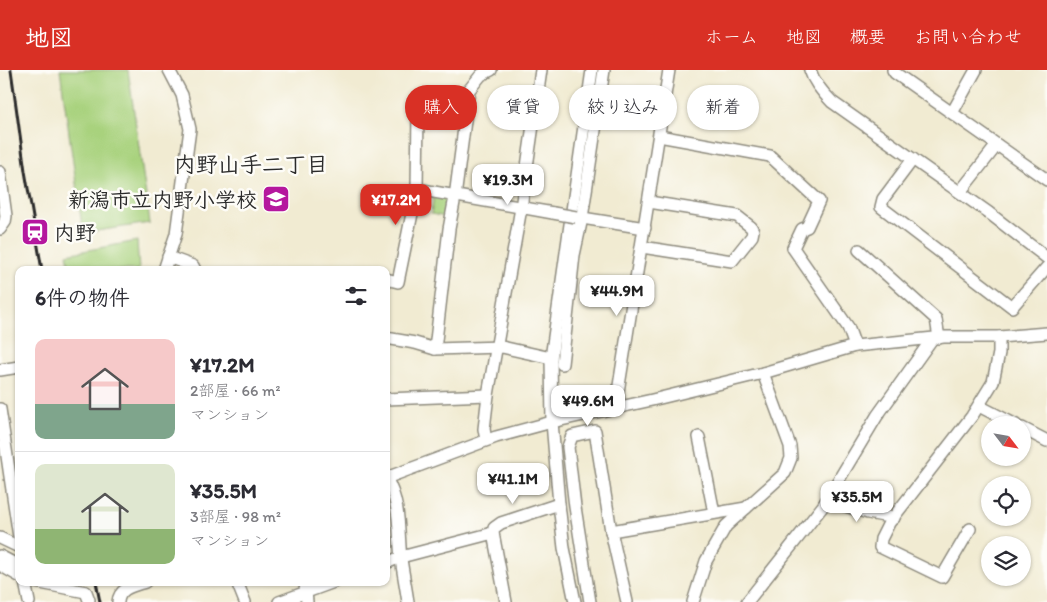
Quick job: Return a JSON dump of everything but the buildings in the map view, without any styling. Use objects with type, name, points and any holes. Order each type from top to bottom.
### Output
[{"type":"street","points":[[165,266],[176,234],[190,129],[182,95],[169,70]]},
{"type":"street","points":[[473,85],[482,75],[491,70]]},
{"type":"street","points":[[486,440],[484,428],[495,346],[521,208],[541,70]]},
{"type":"street","points":[[575,602],[564,548],[559,504],[552,422],[551,358],[592,70]]},
{"type":"street","points":[[562,364],[579,218],[604,70]]},
{"type":"street","points":[[619,407],[618,392],[669,70]]},
{"type":"street","points":[[810,70],[812,78],[832,102],[960,192],[1047,258]]},
{"type":"street","points":[[893,70],[1047,180]]},
{"type":"street","points":[[952,113],[976,70]]},
{"type":"street","points":[[390,280],[398,282],[417,189],[418,130]]},
{"type":"street","points":[[435,349],[449,229],[464,130]]},
{"type":"street","points":[[658,136],[770,156],[819,201],[807,227],[802,230],[793,248],[848,327],[855,346]]},
{"type":"street","points":[[960,192],[996,144]]},
{"type":"street","points":[[913,159],[883,199],[881,207],[1012,307],[1047,267]]},
{"type":"street","points":[[0,172],[6,216],[5,222],[0,229]]},
{"type":"street","points":[[417,189],[645,228]]},
{"type":"street","points":[[642,247],[732,261],[752,236],[753,231],[752,227],[737,216],[649,202]]},
{"type":"street","points":[[747,602],[827,500],[877,416],[935,339],[936,319],[859,250]]},
{"type":"street","points":[[168,257],[194,266]]},
{"type":"street","points":[[390,476],[486,440],[552,422],[763,373],[855,346],[935,339],[1047,333]]},
{"type":"street","points":[[970,529],[942,577],[880,547],[881,539],[894,518],[978,406],[993,382],[999,353],[999,337]]},
{"type":"street","points":[[390,339],[435,349],[495,346],[524,350],[551,358]]},
{"type":"street","points":[[0,370],[15,368]]},
{"type":"street","points":[[693,602],[706,561],[726,526],[785,473],[790,458],[790,446],[763,373]]},
{"type":"street","points":[[390,399],[488,395]]},
{"type":"street","points":[[978,406],[998,416]]},
{"type":"street","points":[[0,410],[15,511]]},
{"type":"street","points":[[590,602],[575,507],[568,447],[572,436],[595,431],[611,531],[627,602]]},
{"type":"street","points":[[1031,433],[1047,441]]},
{"type":"street","points":[[699,437],[714,513]]},
{"type":"street","points":[[390,485],[400,524],[401,557],[408,602]]},
{"type":"street","points":[[827,500],[868,513],[894,518]]},
{"type":"street","points":[[506,602],[493,533],[494,528],[501,522],[559,504]]},
{"type":"street","points":[[611,531],[746,508]]},
{"type":"street","points":[[390,561],[493,533]]},
{"type":"street","points":[[0,538],[15,545]]},
{"type":"street","points":[[0,556],[15,564]]},
{"type":"street","points":[[0,565],[15,574]]},
{"type":"street","points":[[27,586],[29,602]]},
{"type":"street","points":[[55,586],[86,592],[89,600]]},
{"type":"street","points":[[118,602],[123,590],[134,586]]},
{"type":"street","points":[[240,586],[246,602]]},
{"type":"street","points":[[279,602],[323,586]]},
{"type":"green space","points":[[60,70],[128,70],[150,223],[83,233]]},
{"type":"green space","points":[[434,196],[449,199],[446,217],[431,214]]},
{"type":"green space","points":[[137,241],[139,266],[69,266],[67,254]]},
{"type":"railway","points":[[11,70],[25,171],[41,266]]},
{"type":"railway","points":[[97,586],[100,602]]},
{"type":"place","name":"新潟市立内野小学校","points":[[276,199]]},
{"type":"place","name":"内野","points":[[35,232]]},
{"type":"district","name":"内野山手二丁目","points":[[251,164]]}]
